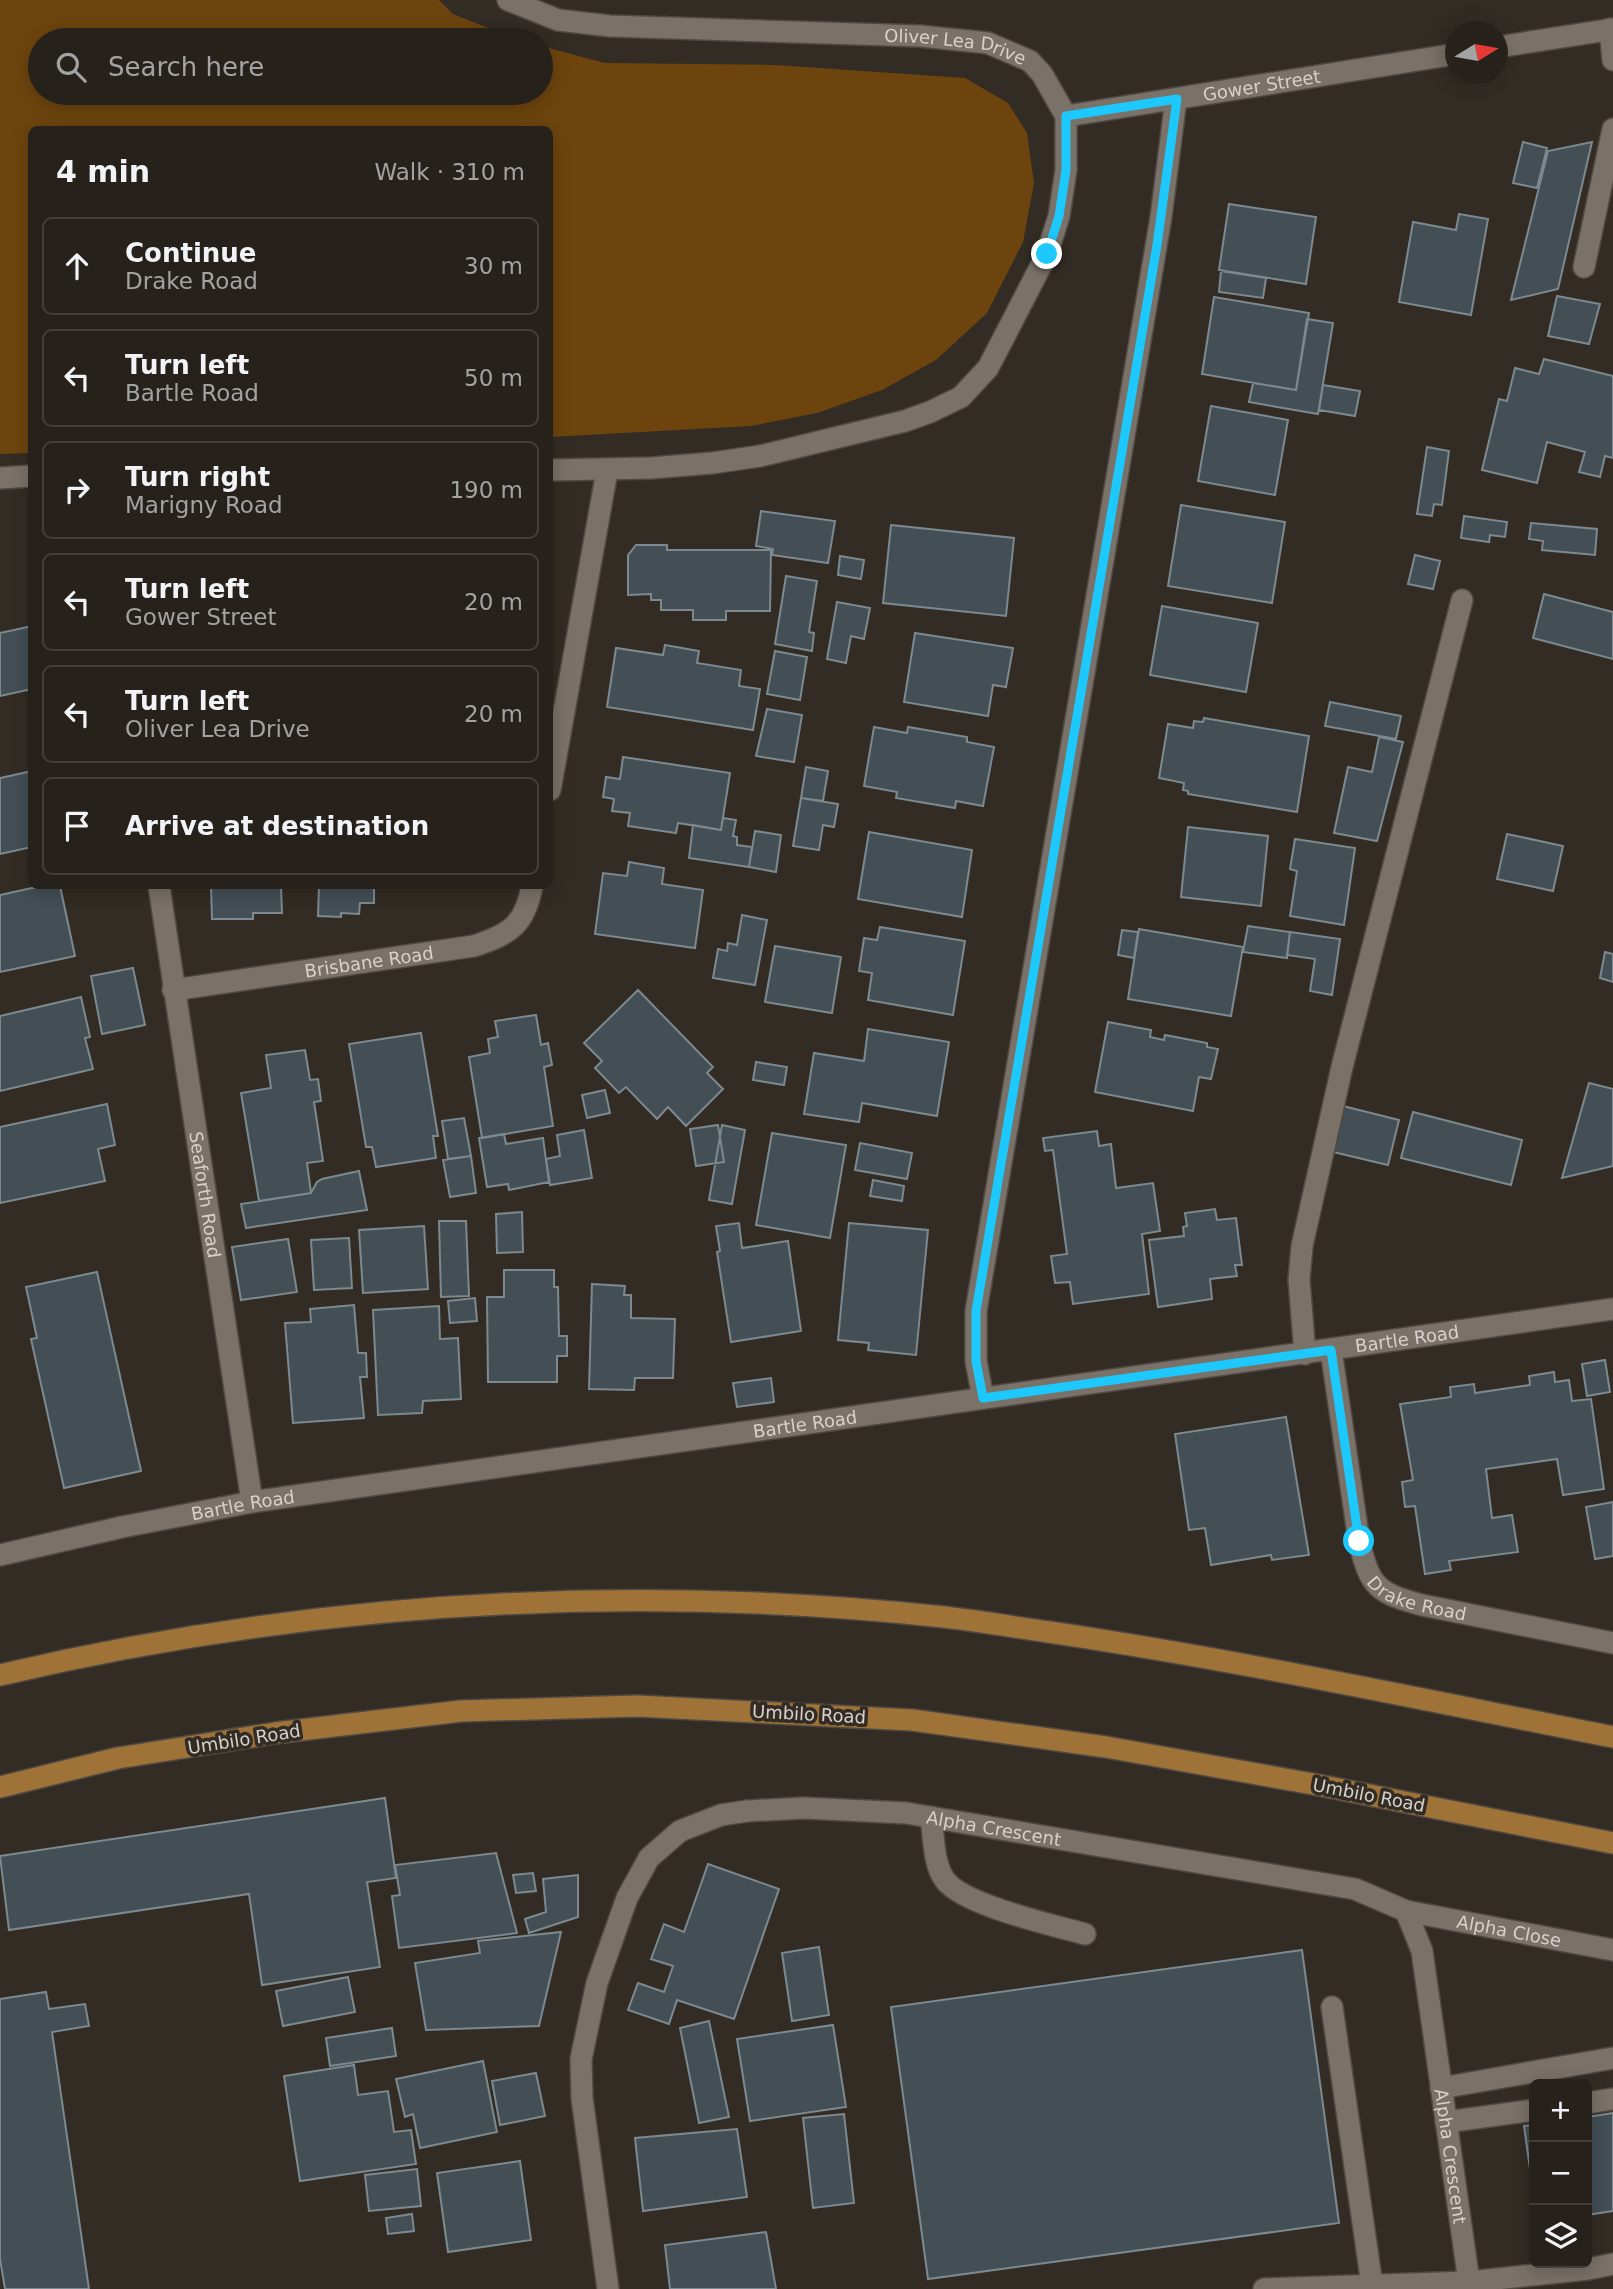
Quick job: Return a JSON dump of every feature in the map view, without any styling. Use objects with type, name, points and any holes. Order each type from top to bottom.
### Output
[{"type":"main road","points":[[0,1675],[73,1658],[243,1627],[408,1609],[612,1599],[770,1604],[944,1617],[1171,1650],[1613,1737]]},
{"type":"main road","name":"Umbilo Road","points":[[0,1787],[118,1758],[275,1732],[461,1711],[637,1706],[870,1717],[1106,1747],[1613,1843]]},
{"type":"street","name":"Oliver Lea Drive","points":[[508,0],[558,20],[610,26],[920,36],[988,43],[1030,61],[1042,74],[1066,116],[1066,170],[1059,216],[1047,254],[988,368],[961,397],[905,421],[760,456],[712,463],[607,471],[553,470]]},
{"type":"street","points":[[1508,45],[1611,29],[1613,60]]},
{"type":"street","name":"Gower Street","points":[[1066,116],[1445,56]]},
{"type":"street","points":[[983,1398],[976,1361],[976,1311],[1157,245],[1177,99]]},
{"type":"street","points":[[1584,267],[1613,129]]},
{"type":"street","points":[[553,773],[607,471]]},
{"type":"street","points":[[0,478],[28,476]]},
{"type":"street","points":[[1305,1353],[1299,1280],[1302,1246],[1342,1067],[1462,600]]},
{"type":"street","name":"Seaforth Road","points":[[159,889],[252,1502]]},
{"type":"street","name":"Brisbane Road","points":[[173,990],[474,946],[510,932],[525,914],[531,889]]},
{"type":"street","name":"Bartle Road","points":[[0,1555],[122,1527],[252,1502],[1613,1309]]},
{"type":"street","name":"Drake Road","points":[[1331,1350],[1359,1541],[1365,1566],[1377,1586],[1396,1598],[1422,1605],[1613,1643]]},
{"type":"street","name":"Alpha Crescent","points":[[608,2289],[582,2098],[581,2059],[597,1983],[627,1898],[649,1858],[680,1831],[722,1815],[804,1808],[906,1813],[1355,1889],[1406,1911],[1422,1951],[1469,2285]]},
{"type":"street","points":[[931,1817],[941,1873],[951,1887],[976,1901],[1085,1934]]},
{"type":"street","name":"Alpha Close","points":[[1406,1911],[1613,1950]]},
{"type":"street","points":[[1332,2007],[1372,2285]]},
{"type":"street","points":[[1441,2088],[1613,2058]]},
{"type":"street","points":[[1592,2102],[1613,2099]]},
{"type":"street","points":[[1446,2122],[1529,2111]]},
{"type":"street","points":[[1264,2289],[1469,2285],[1613,2264]]},
{"type":"shaded area","points":[[0,0],[439,0],[453,14],[488,28],[28,28],[28,105],[553,105],[553,49],[605,63],[776,65],[965,78],[1008,103],[1027,133],[1034,183],[1023,242],[987,313],[936,360],[882,390],[817,413],[751,426],[553,437],[553,126],[28,126],[28,453],[0,454]]},
{"type":"building","points":[[1523,142],[1547,148],[1537,188],[1513,183]]},
{"type":"building","points":[[1592,142],[1558,289],[1511,300],[1548,151]]},
{"type":"building","points":[[1229,204],[1316,217],[1306,284],[1219,270]]},
{"type":"building","points":[[1459,214],[1488,219],[1471,315],[1399,302],[1413,222],[1456,230]]},
{"type":"building","points":[[1221,271],[1266,278],[1263,298],[1219,292]]},
{"type":"building","points":[[1557,296],[1600,304],[1589,344],[1548,336]]},
{"type":"building","points":[[1214,297],[1309,313],[1296,390],[1202,374]]},
{"type":"building","points":[[1307,319],[1333,323],[1318,414],[1249,402],[1253,383],[1296,390]]},
{"type":"building","points":[[1544,359],[1613,376],[1613,458],[1605,456],[1600,477],[1579,472],[1585,452],[1547,442],[1537,483],[1482,470],[1499,399],[1507,401],[1515,368],[1539,374]]},
{"type":"building","points":[[1323,385],[1360,391],[1355,416],[1319,410]]},
{"type":"building","points":[[1211,406],[1288,420],[1275,495],[1198,481]]},
{"type":"building","points":[[1427,447],[1449,451],[1442,505],[1434,504],[1432,516],[1417,514]]},
{"type":"building","points":[[1181,505],[1285,522],[1272,603],[1168,586]]},
{"type":"building","points":[[761,511],[835,521],[828,563],[772,555],[773,549],[756,546]]},
{"type":"building","points":[[1464,516],[1507,522],[1505,537],[1490,535],[1489,542],[1461,538]]},
{"type":"building","points":[[1531,523],[1597,529],[1595,555],[1542,550],[1543,541],[1529,539]]},
{"type":"building","points":[[891,525],[1014,538],[1006,616],[883,603]]},
{"type":"building","points":[[636,545],[667,545],[667,550],[771,550],[770,611],[726,611],[726,620],[693,620],[693,610],[661,610],[661,600],[651,600],[651,594],[628,595],[628,555]]},
{"type":"building","points":[[1415,555],[1440,561],[1433,589],[1408,584]]},
{"type":"building","points":[[840,556],[864,560],[861,579],[838,575]]},
{"type":"building","points":[[786,576],[817,581],[809,632],[814,633],[812,651],[775,644]]},
{"type":"building","points":[[1544,594],[1613,612],[1613,659],[1533,638]]},
{"type":"building","points":[[837,602],[870,608],[864,639],[851,636],[846,663],[827,659]]},
{"type":"building","points":[[1162,606],[1258,623],[1246,692],[1150,675]]},
{"type":"building","points":[[28,627],[28,690],[0,696],[0,633]]},
{"type":"building","points":[[915,633],[1013,648],[1006,687],[993,685],[988,716],[904,702]]},
{"type":"building","points":[[665,645],[699,651],[697,663],[741,670],[739,686],[760,689],[753,730],[607,707],[616,648],[663,655]]},
{"type":"building","points":[[775,651],[807,657],[800,700],[767,694]]},
{"type":"building","points":[[1330,702],[1401,716],[1396,739],[1325,726]]},
{"type":"building","points":[[767,709],[802,715],[794,762],[756,756]]},
{"type":"building","points":[[1204,718],[1309,736],[1297,812],[1188,794],[1188,791],[1183,790],[1184,783],[1159,778],[1168,724],[1193,728],[1194,721],[1203,722]]},
{"type":"building","points":[[874,727],[907,733],[908,727],[967,737],[967,742],[994,747],[983,806],[956,801],[955,808],[896,798],[897,792],[864,786]]},
{"type":"building","points":[[1379,737],[1403,742],[1377,841],[1334,833],[1348,767],[1372,772]]},
{"type":"building","points":[[623,757],[730,773],[721,830],[678,823],[676,833],[628,826],[630,813],[612,811],[614,799],[603,797],[606,777],[620,779]]},
{"type":"building","points":[[806,767],[828,771],[823,801],[801,798]]},
{"type":"building","points":[[28,772],[28,848],[0,854],[0,778]]},
{"type":"building","points":[[801,798],[838,804],[834,827],[823,825],[819,850],[793,846]]},
{"type":"building","points":[[723,818],[736,820],[733,836],[737,837],[737,845],[752,847],[749,867],[689,858],[693,825],[721,830]]},
{"type":"building","points":[[1188,827],[1268,836],[1261,906],[1181,897]]},
{"type":"building","points":[[755,831],[781,835],[776,872],[749,867]]},
{"type":"building","points":[[869,832],[972,850],[962,917],[858,899]]},
{"type":"building","points":[[1507,834],[1563,846],[1553,891],[1497,879]]},
{"type":"building","points":[[1295,839],[1355,848],[1344,925],[1290,916],[1297,871],[1290,869]]},
{"type":"building","points":[[629,862],[664,868],[662,884],[703,890],[695,948],[595,934],[603,873],[627,876]]},
{"type":"building","points":[[28,889],[61,889],[75,956],[0,972],[0,895]]},
{"type":"building","points":[[211,889],[281,889],[282,913],[253,913],[253,919],[212,919]]},
{"type":"building","points":[[319,889],[374,889],[374,903],[360,903],[359,914],[341,913],[341,917],[318,916]]},
{"type":"building","points":[[742,915],[767,920],[755,985],[713,978],[718,949],[727,951],[728,943],[737,945]]},
{"type":"building","points":[[1248,926],[1290,932],[1287,958],[1243,952]]},
{"type":"building","points":[[880,927],[965,941],[953,1015],[868,1000],[872,973],[859,971],[864,938],[877,940]]},
{"type":"building","points":[[1139,929],[1243,947],[1231,1016],[1128,999]]},
{"type":"building","points":[[1122,930],[1138,932],[1134,958],[1118,955]]},
{"type":"building","points":[[1290,932],[1340,939],[1332,995],[1310,991],[1315,959],[1287,955]]},
{"type":"building","points":[[775,946],[841,957],[832,1013],[765,1002]]},
{"type":"building","points":[[1605,952],[1613,954],[1613,982],[1600,978]]},
{"type":"building","points":[[133,968],[145,1025],[102,1034],[91,976]]},
{"type":"building","points":[[638,990],[713,1067],[707,1073],[723,1089],[686,1126],[668,1107],[657,1119],[626,1087],[619,1093],[595,1068],[602,1061],[584,1043]]},
{"type":"building","points":[[81,997],[90,1037],[85,1038],[93,1069],[0,1091],[0,1016]]},
{"type":"building","points":[[536,1015],[541,1045],[548,1043],[552,1065],[544,1067],[553,1126],[482,1138],[469,1057],[490,1053],[488,1039],[498,1037],[495,1021]]},
{"type":"building","points":[[1108,1022],[1151,1030],[1150,1037],[1164,1040],[1165,1035],[1207,1043],[1207,1047],[1218,1049],[1211,1079],[1199,1077],[1193,1111],[1095,1092]]},
{"type":"building","points":[[868,1029],[949,1042],[937,1116],[862,1103],[859,1122],[804,1114],[814,1053],[864,1061]]},
{"type":"building","points":[[421,1033],[438,1136],[433,1136],[436,1158],[376,1167],[372,1147],[366,1147],[349,1044]]},
{"type":"building","points":[[305,1050],[310,1080],[318,1079],[321,1101],[314,1102],[323,1161],[307,1163],[311,1193],[259,1201],[241,1093],[271,1088],[266,1055]]},
{"type":"building","points":[[756,1062],[787,1067],[784,1085],[753,1080]]},
{"type":"building","points":[[1589,1083],[1613,1089],[1613,1166],[1562,1178]]},
{"type":"building","points":[[605,1090],[610,1113],[587,1118],[582,1095]]},
{"type":"building","points":[[107,1104],[115,1145],[98,1149],[105,1181],[0,1203],[0,1127]]},
{"type":"building","points":[[1343,1106],[1399,1120],[1388,1165],[1333,1152]]},
{"type":"building","points":[[1413,1112],[1522,1140],[1511,1185],[1401,1158]]},
{"type":"building","points":[[464,1118],[471,1156],[448,1159],[442,1121]]},
{"type":"building","points":[[718,1125],[724,1162],[696,1166],[690,1129]]},
{"type":"building","points":[[722,1125],[745,1130],[732,1204],[709,1200]]},
{"type":"building","points":[[584,1130],[592,1178],[550,1185],[546,1159],[560,1156],[557,1135]]},
{"type":"building","points":[[1097,1131],[1099,1146],[1111,1144],[1116,1188],[1153,1183],[1160,1231],[1142,1234],[1149,1294],[1073,1304],[1070,1282],[1055,1283],[1051,1256],[1067,1254],[1053,1150],[1045,1151],[1043,1138]]},
{"type":"building","points":[[772,1133],[846,1145],[830,1238],[756,1225]]},
{"type":"building","points":[[504,1134],[506,1144],[543,1138],[549,1182],[509,1190],[508,1184],[487,1187],[479,1138]]},
{"type":"building","points":[[860,1143],[912,1153],[907,1179],[855,1170]]},
{"type":"building","points":[[471,1156],[476,1193],[450,1197],[443,1160]]},
{"type":"building","points":[[359,1171],[367,1210],[246,1228],[241,1204],[311,1193],[322,1179]]},
{"type":"building","points":[[873,1180],[904,1186],[902,1201],[870,1196]]},
{"type":"building","points":[[1215,1209],[1217,1220],[1236,1218],[1242,1265],[1235,1265],[1237,1276],[1210,1279],[1212,1299],[1158,1307],[1149,1240],[1184,1236],[1183,1227],[1187,1226],[1185,1213]]},
{"type":"building","points":[[522,1212],[523,1252],[497,1253],[496,1214]]},
{"type":"building","points":[[439,1221],[466,1221],[469,1296],[441,1297]]},
{"type":"building","points":[[739,1223],[742,1248],[788,1241],[801,1331],[731,1342],[717,1252],[720,1251],[716,1226]]},
{"type":"building","points":[[849,1223],[928,1230],[916,1355],[868,1350],[869,1343],[838,1340]]},
{"type":"building","points":[[424,1226],[428,1289],[363,1293],[359,1230]]},
{"type":"building","points":[[349,1238],[352,1288],[314,1290],[311,1240]]},
{"type":"building","points":[[288,1239],[297,1292],[241,1300],[232,1247]]},
{"type":"building","points":[[504,1270],[554,1270],[554,1287],[558,1287],[559,1336],[567,1336],[567,1356],[557,1356],[557,1382],[488,1382],[487,1297],[504,1297]]},
{"type":"building","points":[[97,1272],[141,1471],[64,1488],[31,1339],[37,1338],[26,1287]]},
{"type":"building","points":[[592,1284],[625,1286],[624,1295],[631,1295],[631,1318],[675,1319],[673,1378],[635,1378],[634,1390],[589,1389]]},
{"type":"building","points":[[475,1298],[477,1321],[450,1323],[448,1301]]},
{"type":"building","points":[[354,1305],[358,1353],[366,1353],[367,1377],[360,1377],[364,1418],[293,1423],[285,1323],[311,1322],[310,1309]]},
{"type":"building","points":[[439,1306],[440,1339],[458,1338],[461,1399],[423,1401],[422,1413],[378,1415],[373,1310]]},
{"type":"building","points":[[1605,1360],[1610,1392],[1587,1396],[1582,1364]]},
{"type":"building","points":[[1554,1372],[1555,1382],[1569,1380],[1572,1401],[1591,1399],[1604,1489],[1563,1495],[1557,1459],[1486,1469],[1492,1518],[1512,1515],[1518,1552],[1449,1561],[1451,1570],[1425,1574],[1415,1506],[1405,1507],[1402,1482],[1413,1480],[1400,1404],[1451,1397],[1450,1387],[1474,1384],[1475,1393],[1530,1385],[1529,1376]]},
{"type":"building","points":[[771,1378],[774,1402],[737,1407],[733,1383]]},
{"type":"building","points":[[1286,1417],[1309,1555],[1272,1560],[1271,1555],[1211,1565],[1205,1528],[1189,1530],[1175,1434]]},
{"type":"building","points":[[1613,1502],[1613,1556],[1595,1559],[1586,1507]]},
{"type":"building","points":[[385,1798],[396,1878],[367,1882],[380,1967],[262,1985],[249,1894],[9,1930],[0,1856]]},
{"type":"building","points":[[496,1853],[517,1933],[399,1948],[392,1896],[400,1895],[395,1865]]},
{"type":"building","points":[[708,1864],[779,1889],[734,2019],[677,2000],[669,2024],[628,2010],[638,1983],[664,1992],[673,1966],[651,1959],[664,1924],[684,1932]]},
{"type":"building","points":[[533,1873],[536,1891],[516,1893],[513,1875]]},
{"type":"building","points":[[578,1875],[578,1917],[529,1933],[525,1919],[546,1912],[543,1879]]},
{"type":"building","points":[[561,1932],[539,2026],[426,2030],[415,1963],[480,1953],[478,1941]]},
{"type":"building","points":[[819,1947],[829,2015],[792,2021],[782,1953]]},
{"type":"building","points":[[1302,1950],[1339,2223],[928,2279],[891,2007]]},
{"type":"building","points":[[348,1977],[355,2012],[283,2026],[276,1991]]},
{"type":"building","points":[[46,1992],[49,2009],[85,2004],[89,2026],[52,2032],[89,2289],[5,2289],[0,2259],[0,1999]]},
{"type":"building","points":[[709,2021],[729,2117],[699,2123],[680,2028]]},
{"type":"building","points":[[833,2025],[846,2107],[750,2121],[737,2039]]},
{"type":"building","points":[[392,2028],[396,2056],[330,2066],[326,2038]]},
{"type":"building","points":[[483,2061],[497,2132],[420,2148],[413,2114],[405,2117],[396,2079]]},
{"type":"building","points":[[354,2065],[358,2095],[388,2091],[394,2132],[411,2130],[416,2164],[300,2181],[284,2076]]},
{"type":"building","points":[[536,2073],[545,2116],[500,2125],[492,2081]]},
{"type":"building","points":[[1613,2113],[1613,2211],[1592,2214],[1592,2142],[1592,2116]]},
{"type":"building","points":[[844,2114],[854,2203],[813,2208],[803,2118]]},
{"type":"building","points":[[1524,2126],[1529,2126],[1529,2162]]},
{"type":"building","points":[[737,2129],[747,2197],[643,2211],[635,2138]]},
{"type":"building","points":[[520,2161],[531,2240],[448,2252],[437,2173]]},
{"type":"building","points":[[417,2169],[421,2206],[369,2211],[365,2175]]},
{"type":"building","points":[[412,2214],[414,2231],[388,2234],[386,2218]]},
{"type":"building","points":[[766,2232],[776,2289],[670,2289],[665,2245]]},
{"type":"route","points":[[1047,254],[1059,216],[1066,170],[1066,116],[1177,99],[1157,245],[976,1311],[976,1361],[983,1398],[1331,1350],[1359,1541]]}]
